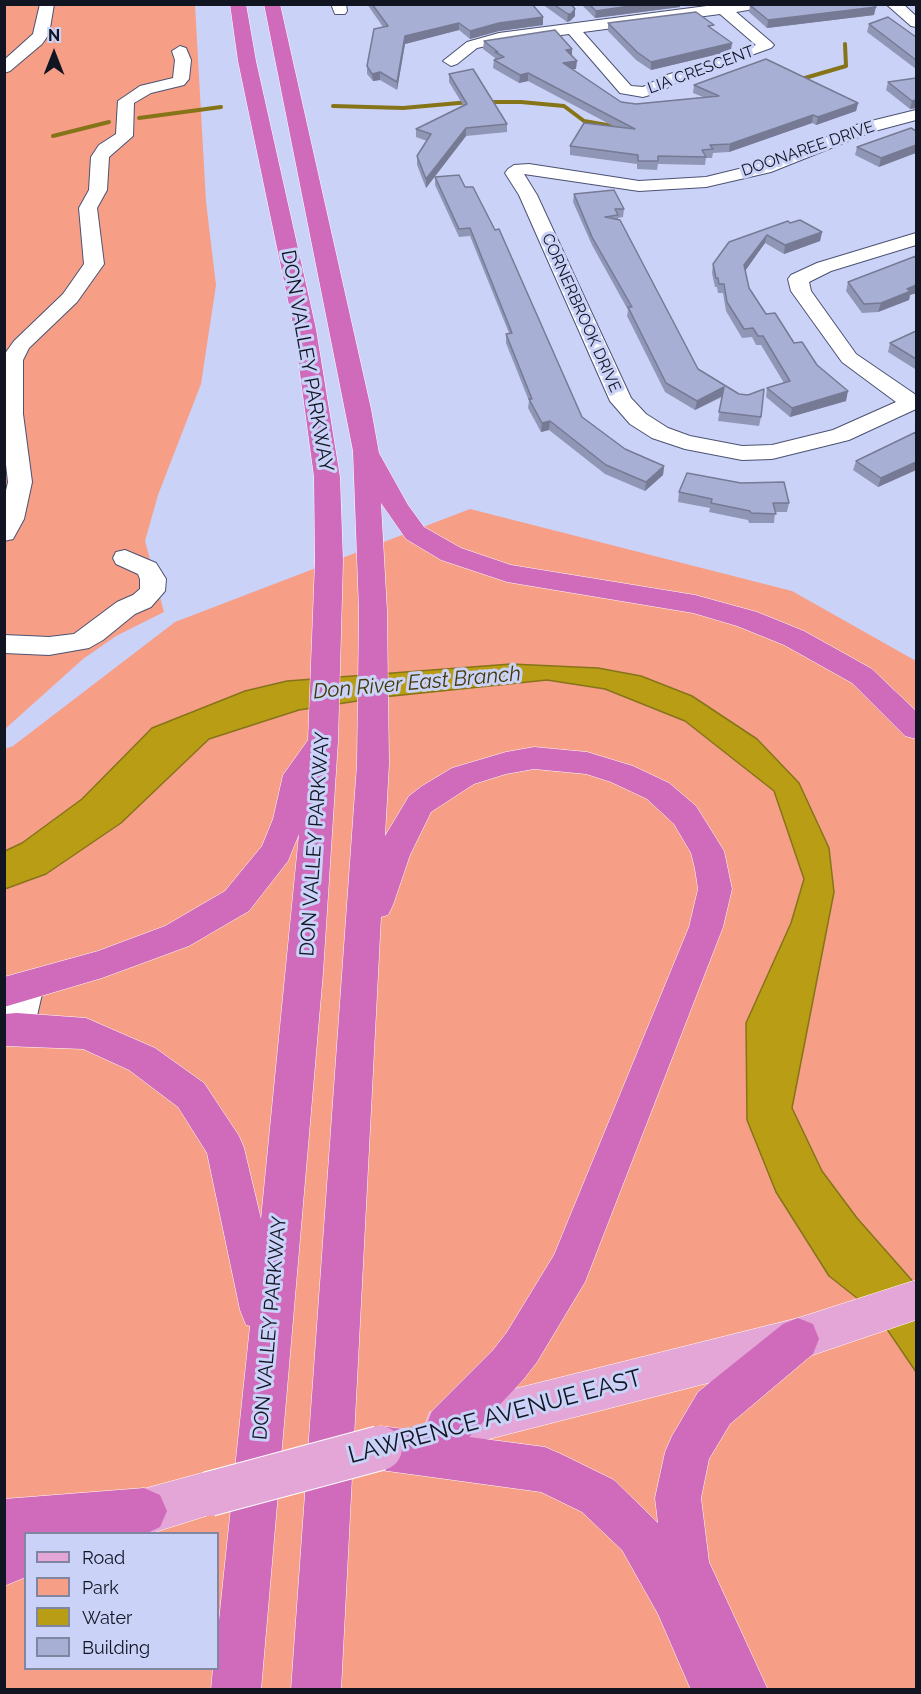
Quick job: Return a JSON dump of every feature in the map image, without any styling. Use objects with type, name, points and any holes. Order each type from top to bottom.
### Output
[{"type":"highway","name":"DON VALLEY PARKWAY","points":[[236,1689],[305,973],[323,741],[328,617],[327,477],[319,420],[305,329],[247,61],[238,4]]},
{"type":"highway","name":"DON VALLEY PARKWAY","points":[[272,4],[366,451],[373,611],[373,764],[316,1689]]},
{"type":"highway","points":[[366,451],[396,506],[415,533],[452,554],[507,573],[695,604],[747,619],[794,638],[862,676],[916,728]]},
{"type":"highway","points":[[16,988],[102,964],[177,936],[237,901],[276,852],[289,819],[299,775],[323,741]]},
{"type":"highway","points":[[362,947],[393,855],[406,826],[420,804],[463,776],[506,763],[534,759],[571,760],[606,768],[641,782],[658,791],[685,815],[707,851],[712,869],[714,889],[706,927],[570,1268],[515,1356],[491,1384],[440,1430]]},
{"type":"highway","points":[[11,1030],[86,1034],[142,1059],[191,1095],[225,1148],[269,1344]]},
{"type":"highway","points":[[743,1689],[686,1565],[678,1498],[688,1452],[714,1408],[798,1339]]},
{"type":"highway","points":[[380,1448],[545,1470],[598,1496],[638,1534],[675,1597],[716,1689]]},
{"type":"highway","points":[[4,1522],[144,1511]]},
{"type":"highway","points":[[4,1563],[24,1554]]},
{"type":"main road","name":"LAWRENCE AVENUE EAST","points":[[75,1532],[440,1430],[798,1339],[916,1300]]},
{"type":"main road","points":[[4,1552],[24,1547]]},
{"type":"street","points":[[4,68],[37,41],[41,34],[47,4]]},
{"type":"street","points":[[451,61],[460,52],[481,41],[760,4]]},
{"type":"street","points":[[893,4],[916,22]]},
{"type":"street","name":"LIA CRESCENT","points":[[572,28],[626,90],[644,92],[674,78],[760,50],[766,45],[724,9]]},
{"type":"street","points":[[4,534],[12,519],[20,482],[8,393],[12,360],[21,345],[70,298],[94,264],[88,208],[98,190],[100,157],[105,149],[124,135],[126,101],[146,89],[178,82],[183,70],[180,51]]},
{"type":"street","name":"DOONAREE DRIVE","points":[[520,169],[541,170],[566,177],[622,185],[653,186],[706,182],[765,168],[865,128],[916,115]]},
{"type":"street","name":"CORNERBROOK DRIVE","points":[[520,169],[514,171],[516,178],[528,195],[621,401],[639,419],[660,434],[685,442],[742,453],[772,452],[841,435],[914,402]]},
{"type":"street","points":[[914,402],[849,358],[801,291],[798,279],[824,267],[916,239]]},
{"type":"street","points":[[4,644],[49,646],[80,642],[126,609],[142,601],[152,591],[153,579],[147,569],[125,558]]},
{"type":"street","points":[[11,1030],[16,988]]},
{"type":"green space","points":[[5,5],[195,5],[206,202],[216,285],[201,384],[158,495],[145,541],[164,612],[116,636],[83,659],[5,729]]},
{"type":"green space","points":[[470,509],[792,591],[916,661],[916,1689],[5,1690],[5,749],[13,746],[175,622]]},
{"type":"water","name":"Don River East Branch","points":[[511,664],[598,668],[641,676],[692,696],[757,739],[799,783],[829,848],[834,892],[792,1108],[822,1171],[857,1218],[916,1285],[916,1372],[876,1313],[829,1276],[776,1192],[747,1120],[746,1023],[791,923],[804,879],[774,791],[685,721],[605,689],[547,680],[383,697],[299,710],[209,739],[121,823],[46,874],[5,889],[5,851],[22,843],[82,799],[152,728],[245,691],[287,681]]},
{"type":"building","points":[[372,4],[532,4],[543,17],[499,23],[470,31],[459,23],[405,36],[397,82],[380,72],[372,74],[367,66],[374,29],[388,26]]},
{"type":"building","points":[[553,4],[571,4],[575,9],[568,14]]},
{"type":"building","points":[[589,4],[643,4],[596,11]]},
{"type":"building","points":[[872,4],[876,7],[768,20],[750,5]]},
{"type":"building","points":[[696,12],[714,25],[708,26],[732,43],[651,62],[637,52],[608,23]]},
{"type":"building","points":[[888,17],[916,37],[916,60],[869,24]]},
{"type":"building","points":[[555,30],[572,49],[566,50],[577,61],[563,63],[621,102],[636,104],[719,96],[694,85],[766,59],[858,103],[818,117],[813,115],[730,144],[710,145],[713,149],[702,150],[706,157],[658,156],[658,161],[638,161],[638,155],[570,146],[584,123],[635,129],[528,73],[520,75],[494,60],[504,57],[484,41]]},
{"type":"building","points":[[473,69],[507,124],[466,128],[426,179],[417,156],[431,134],[416,129],[467,104],[449,74]]},
{"type":"building","points":[[916,78],[916,100],[912,101],[888,82]]},
{"type":"building","points":[[911,128],[916,131],[916,145],[881,158],[857,147]]},
{"type":"building","points":[[459,175],[465,187],[473,187],[495,230],[499,229],[582,417],[625,449],[664,466],[646,482],[606,465],[550,421],[542,423],[529,399],[532,399],[506,334],[512,333],[470,228],[459,229],[435,177]]},
{"type":"building","points":[[614,190],[624,209],[615,209],[618,215],[605,217],[620,220],[698,369],[739,394],[748,395],[764,389],[761,417],[719,412],[724,387],[697,401],[666,383],[628,307],[632,307],[592,237],[574,194]]},
{"type":"building","points":[[800,220],[822,232],[785,245],[767,235],[744,265],[749,288],[766,314],[775,313],[794,343],[802,342],[817,365],[848,391],[792,408],[767,388],[790,381],[763,336],[758,336],[753,328],[744,329],[727,302],[724,284],[719,284],[713,264],[729,242],[788,221],[790,223]]},
{"type":"building","points":[[916,256],[916,285],[907,289],[911,291],[881,303],[864,304],[848,282]]},
{"type":"building","points":[[916,331],[916,359],[890,343]]},
{"type":"building","points":[[916,432],[916,462],[881,478],[856,461]]},
{"type":"building","points":[[687,473],[741,483],[784,482],[789,503],[773,503],[776,514],[751,513],[711,503],[712,499],[679,492]]},
{"type":"waterway","points":[[798,80],[846,66],[845,44]]},
{"type":"waterway","points":[[333,106],[403,108],[470,102]]},
{"type":"waterway","points":[[484,102],[521,102],[564,106],[584,121],[624,128]]},
{"type":"waterway","points":[[139,118],[221,107]]},
{"type":"waterway","points":[[53,136],[109,122]]}]
